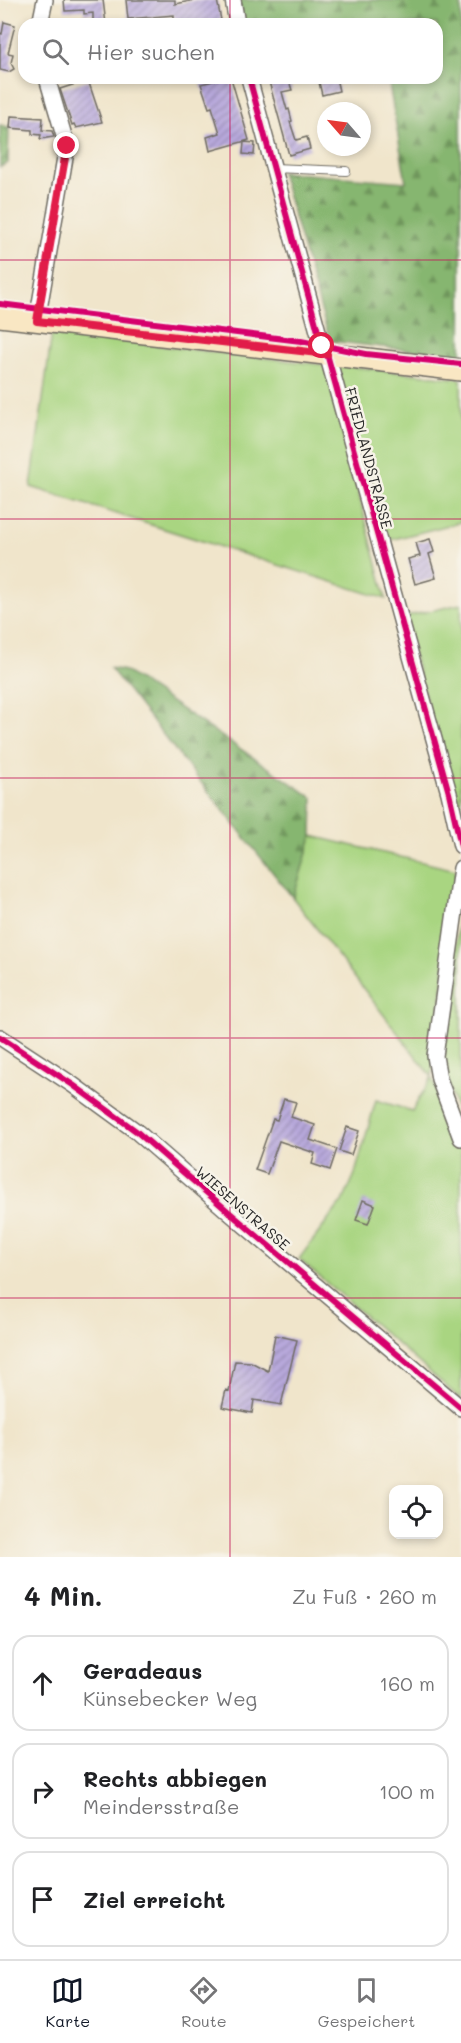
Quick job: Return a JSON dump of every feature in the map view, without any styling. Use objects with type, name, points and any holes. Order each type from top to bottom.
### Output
[{"type":"street","points":[[41,18],[45,0]]},
{"type":"street","points":[[233,0],[236,18]]},
{"type":"street","points":[[37,321],[67,146],[49,84]]},
{"type":"street","name":"FRIEDLANDSTRASSE","points":[[251,84],[322,346],[327,354],[446,782],[461,846]]},
{"type":"street","points":[[0,316],[461,370]]},
{"type":"street","points":[[461,868],[435,1056],[438,1080],[461,1138]]},
{"type":"street","name":"WIESENSTRASSE","points":[[0,1037],[73,1085],[136,1131],[461,1408]]},
{"type":"lane","points":[[273,168],[346,171]]},
{"type":"green space","points":[[238,0],[461,0],[461,356],[330,341],[281,172],[406,182],[389,84],[443,84],[443,18],[241,18]]},
{"type":"green space","points":[[0,125],[9,127],[8,163],[0,167]]},
{"type":"green space","points":[[52,333],[325,365],[386,599],[31,487]]},
{"type":"green space","points":[[336,365],[461,379],[461,522],[382,542]]},
{"type":"green space","points":[[461,604],[461,825],[403,617]]},
{"type":"green space","points":[[110,668],[125,671],[313,798],[312,836],[293,898]]},
{"type":"green space","points":[[312,836],[456,870],[432,1077],[293,898]]},
{"type":"green space","points":[[461,904],[461,1123],[441,1063]]},
{"type":"green space","points":[[432,1077],[461,1151],[461,1399],[299,1259],[344,1199],[355,1174],[376,1100],[412,1111]]},
{"type":"building","points":[[64,0],[103,0],[105,18],[93,18],[93,13],[84,14],[84,10],[65,11]]},
{"type":"building","points":[[126,0],[175,0],[175,4],[195,0],[217,0],[221,18],[174,18],[174,15],[128,18]]},
{"type":"building","points":[[4,22],[15,25],[8,53],[13,54],[11,63],[14,69],[9,72],[0,70],[0,33],[2,34]]},
{"type":"building","points":[[76,84],[89,84],[102,122],[76,128],[74,124],[72,125],[60,89]]},
{"type":"building","points":[[201,84],[233,84],[249,140],[210,151],[207,137],[220,133],[212,107],[209,108]]},
{"type":"building","points":[[270,84],[290,84],[292,90],[282,92],[287,110],[289,109],[292,121],[290,122],[296,140],[307,137],[310,149],[289,155]]},
{"type":"building","points":[[319,84],[337,84],[339,91],[322,95]]},
{"type":"building","points":[[11,116],[43,118],[42,130],[52,131],[54,137],[40,139],[41,135],[32,134],[32,130],[10,128]]},
{"type":"building","points":[[244,142],[255,143],[254,155],[243,154]]},
{"type":"building","points":[[430,539],[434,552],[429,554],[436,578],[415,584],[408,559],[420,556],[416,543]]},
{"type":"building","points":[[284,1099],[296,1102],[291,1117],[315,1125],[310,1140],[337,1149],[330,1170],[312,1164],[315,1153],[279,1141],[267,1174],[255,1170],[273,1119],[277,1120]]},
{"type":"building","points":[[347,1127],[359,1131],[351,1155],[339,1151]]},
{"type":"building","points":[[363,1200],[375,1205],[368,1224],[356,1220]]},
{"type":"building","points":[[275,1335],[297,1340],[281,1405],[254,1400],[252,1413],[222,1407],[226,1390],[229,1391],[235,1361],[251,1362],[268,1371]]},
{"type":"cycle path","points":[[251,84],[322,346],[327,354],[449,793],[461,846]]},
{"type":"cycle path","points":[[0,304],[301,341],[366,354],[461,364]]},
{"type":"cycle path","points":[[0,1037],[73,1085],[136,1131],[461,1408]]},
{"type":"route","points":[[67,146],[37,321],[327,354],[322,346]]}]
